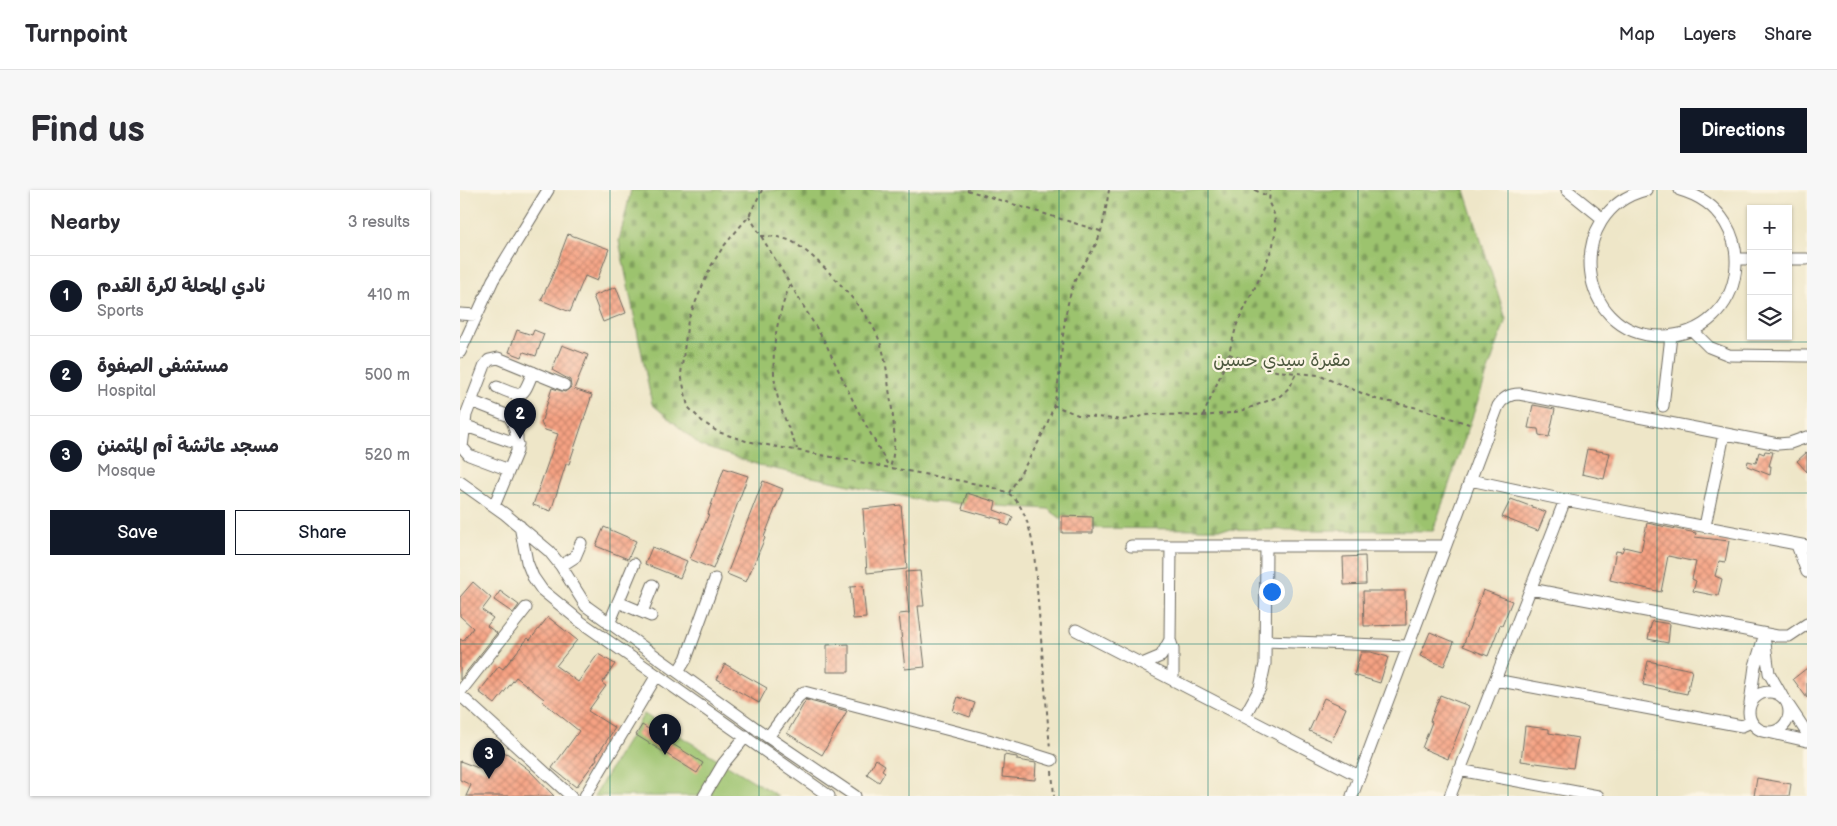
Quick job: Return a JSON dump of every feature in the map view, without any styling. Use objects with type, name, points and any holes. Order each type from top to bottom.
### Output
[{"type":"street","points":[[460,352],[497,273],[548,190]]},
{"type":"street","points":[[1567,190],[1603,219]]},
{"type":"street","points":[[1646,190],[1619,202],[1603,219],[1596,230],[1589,255],[1591,282],[1602,305],[1621,324],[1645,334],[1671,336],[1692,330],[1708,320],[1722,307],[1733,284],[1737,259],[1733,238],[1723,219],[1714,208],[1703,199],[1680,190]]},
{"type":"street","points":[[1737,259],[1747,259]]},
{"type":"street","points":[[1792,259],[1807,259]]},
{"type":"street","points":[[460,314],[476,315]]},
{"type":"street","points":[[1692,330],[1709,347],[1729,355],[1807,356]]},
{"type":"street","points":[[1663,406],[1671,336]]},
{"type":"street","points":[[509,470],[472,457],[466,453],[462,443],[466,426],[466,415],[485,365],[489,360],[498,358],[564,385]]},
{"type":"street","points":[[497,386],[516,395],[520,394],[524,392],[533,372]]},
{"type":"street","points":[[1352,796],[1498,406],[1503,399],[1514,394],[1784,444],[1796,442],[1807,437]]},
{"type":"street","points":[[471,401],[509,416],[513,423],[518,444],[494,506]]},
{"type":"street","points":[[466,426],[518,444]]},
{"type":"street","points":[[1705,526],[1724,434]]},
{"type":"street","points":[[1470,480],[1802,546],[1807,572]]},
{"type":"street","points":[[460,482],[520,526],[549,551],[561,566],[586,606],[768,737],[855,796]]},
{"type":"street","points":[[1450,796],[1565,500]]},
{"type":"street","points":[[520,526],[527,562],[533,577],[542,590],[582,622],[746,736],[828,796]]},
{"type":"street","points":[[561,566],[575,557],[582,543]]},
{"type":"street","points":[[1131,546],[1445,546]]},
{"type":"street","points":[[1171,546],[1170,640],[1173,649],[1173,680]]},
{"type":"street","points":[[1244,717],[1256,697],[1263,676],[1266,546]]},
{"type":"street","points":[[609,624],[634,564]]},
{"type":"street","points":[[678,672],[686,659],[715,578]]},
{"type":"street","points":[[618,602],[646,614],[653,585]]},
{"type":"street","points":[[1531,590],[1783,637],[1789,636],[1807,624]]},
{"type":"street","points":[[582,622],[586,606]]},
{"type":"street","points":[[526,608],[460,694],[571,796]]},
{"type":"street","points":[[1076,630],[1359,776]]},
{"type":"street","points":[[1765,634],[1767,668],[1788,706],[1807,733]]},
{"type":"street","points":[[1765,634],[1756,666],[1748,710],[1751,722],[1760,730],[1807,741]]},
{"type":"street","points":[[1142,664],[1161,656],[1170,640]]},
{"type":"street","points":[[1265,642],[1408,646]]},
{"type":"street","points":[[585,796],[657,675]]},
{"type":"street","points":[[1495,680],[1742,726],[1751,722]]},
{"type":"street","points":[[1750,704],[1758,694],[1764,692],[1770,691],[1782,696]]},
{"type":"street","points":[[768,737],[798,697],[804,692],[988,740],[1052,760]]},
{"type":"street","points":[[1766,732],[1773,732],[1784,725],[1789,713],[1788,706]]},
{"type":"street","points":[[704,796],[724,764],[746,736]]},
{"type":"street","points":[[1459,770],[1598,796]]},
{"type":"path","points":[[762,190],[749,216],[723,247],[711,266],[688,320],[681,374],[688,407],[703,422],[718,432],[746,441],[988,486],[1009,493],[1022,509],[1028,524],[1034,552],[1054,796]]},
{"type":"path","points":[[967,190],[1100,231]]},
{"type":"path","points":[[1009,493],[1039,440],[1053,405],[1057,390],[1062,332],[1071,290],[1097,240],[1109,190]]},
{"type":"path","points":[[1255,190],[1269,197]]},
{"type":"path","points":[[1203,416],[1229,354],[1237,324],[1263,271],[1273,245],[1276,228],[1269,197],[1270,190]]},
{"type":"path","points":[[749,216],[825,342],[857,409],[890,468]]},
{"type":"path","points":[[761,236],[780,237],[803,249],[854,301],[877,334],[883,351],[894,427],[893,458],[890,468]]},
{"type":"path","points":[[790,285],[779,316],[774,350],[774,368],[779,402],[797,450]]},
{"type":"path","points":[[1229,354],[1269,369],[1318,376],[1376,399],[1418,408],[1469,424]]},
{"type":"path","points":[[1053,405],[1078,415],[1123,420],[1159,413],[1203,416],[1244,410],[1280,396],[1290,387],[1296,373]]},
{"type":"green space","name":"مقبرة سيدي حسين","points":[[631,190],[1465,190],[1506,319],[1433,531],[1074,528],[1048,509],[930,502],[765,467],[701,446],[652,404],[619,241]]},
{"type":"green space","points":[[644,714],[778,796],[594,796]]},
{"type":"building","points":[[568,234],[609,249],[597,281],[585,276],[570,312],[541,300]]},
{"type":"building","points":[[616,287],[626,313],[603,322],[593,296]]},
{"type":"building","points":[[517,330],[532,335],[534,330],[544,334],[536,356],[524,352],[522,357],[509,352]]},
{"type":"building","points":[[562,345],[588,355],[574,389],[592,395],[569,464],[566,464],[551,511],[533,505],[558,434],[545,430],[541,423],[552,388],[565,392],[571,387],[570,380],[552,370]]},
{"type":"building","points":[[1533,405],[1555,409],[1549,437],[1539,435],[1538,429],[1528,428]]},
{"type":"building","points":[[1587,449],[1610,453],[1604,479],[1582,474]]},
{"type":"building","points":[[1765,451],[1773,452],[1769,466],[1771,466],[1770,475],[1747,466],[1748,461],[1756,463],[1759,452],[1764,454]]},
{"type":"building","points":[[1807,452],[1807,472],[1797,461]]},
{"type":"building","points":[[724,468],[748,476],[713,569],[690,559],[709,514]]},
{"type":"building","points":[[763,481],[783,489],[746,582],[727,574]]},
{"type":"building","points":[[967,493],[996,502],[994,510],[1013,517],[1009,526],[1001,523],[1002,520],[962,509]]},
{"type":"building","points":[[1511,499],[1546,512],[1538,531],[1502,517]]},
{"type":"building","points":[[901,505],[907,569],[867,573],[863,509]]},
{"type":"building","points":[[1062,516],[1093,517],[1093,533],[1062,533]]},
{"type":"building","points":[[1647,523],[1696,533],[1695,537],[1729,541],[1725,562],[1719,561],[1715,576],[1722,579],[1718,596],[1693,591],[1696,581],[1692,579],[1696,562],[1668,556],[1661,592],[1610,580],[1616,551],[1622,552],[1624,547],[1641,551]]},
{"type":"building","points":[[604,527],[636,541],[628,559],[596,546]]},
{"type":"building","points":[[652,547],[687,561],[680,578],[645,564]]},
{"type":"building","points":[[1365,556],[1366,584],[1344,585],[1343,557]]},
{"type":"building","points":[[920,571],[924,606],[918,606],[925,667],[905,669],[899,614],[909,613],[905,572]]},
{"type":"building","points":[[473,582],[491,598],[482,610],[493,618],[487,626],[497,633],[460,680],[460,639],[463,641],[473,628],[460,616],[460,597]]},
{"type":"building","points":[[863,586],[866,618],[853,619],[850,587]]},
{"type":"building","points":[[1483,590],[1512,601],[1488,656],[1463,646]]},
{"type":"building","points":[[500,591],[519,605],[513,613],[494,600]]},
{"type":"building","points":[[1363,591],[1405,591],[1406,625],[1364,626]]},
{"type":"building","points":[[548,617],[577,640],[556,666],[578,682],[598,654],[615,664],[602,683],[606,686],[588,711],[615,728],[596,757],[597,759],[576,787],[552,768],[579,731],[542,701],[544,699],[516,677],[495,704],[479,692],[499,666],[503,669]]},
{"type":"building","points":[[1652,621],[1670,624],[1668,643],[1648,639]]},
{"type":"building","points":[[1430,632],[1454,642],[1444,666],[1420,656]]},
{"type":"building","points":[[849,644],[849,672],[827,672],[827,645]]},
{"type":"building","points":[[1361,652],[1371,652],[1388,657],[1380,683],[1354,675]]},
{"type":"building","points":[[1648,661],[1692,670],[1687,694],[1643,685]]},
{"type":"building","points":[[725,664],[767,688],[759,703],[717,679]]},
{"type":"building","points":[[1807,668],[1807,698],[1793,679]]},
{"type":"building","points":[[1440,695],[1469,706],[1448,759],[1422,748]]},
{"type":"building","points":[[958,697],[975,703],[970,717],[953,711]]},
{"type":"building","points":[[1324,698],[1346,708],[1332,741],[1309,731]]},
{"type":"building","points":[[806,700],[847,711],[822,755],[787,733]]},
{"type":"building","points":[[642,725],[703,763],[697,773],[636,735]]},
{"type":"building","points":[[1525,726],[1549,729],[1549,733],[1578,738],[1573,768],[1521,761]]},
{"type":"building","points":[[496,749],[508,754],[529,770],[554,796],[466,796],[471,785],[460,780],[460,761],[486,771]]},
{"type":"building","points":[[1004,755],[1017,757],[1017,760],[1036,763],[1035,780],[1002,777]]},
{"type":"building","points":[[876,759],[885,765],[882,770],[885,772],[879,782],[867,774]]},
{"type":"building","points":[[1757,778],[1791,784],[1789,796],[1754,796]]},
{"type":"place","name":"مستشفى الصفوة","points":[[520,439]]},
{"type":"place","name":"نادي المحلة لكرة القدم","points":[[665,755]]},
{"type":"place","name":"مسجد عائشة أم المئمنن","points":[[489,779]]}]
